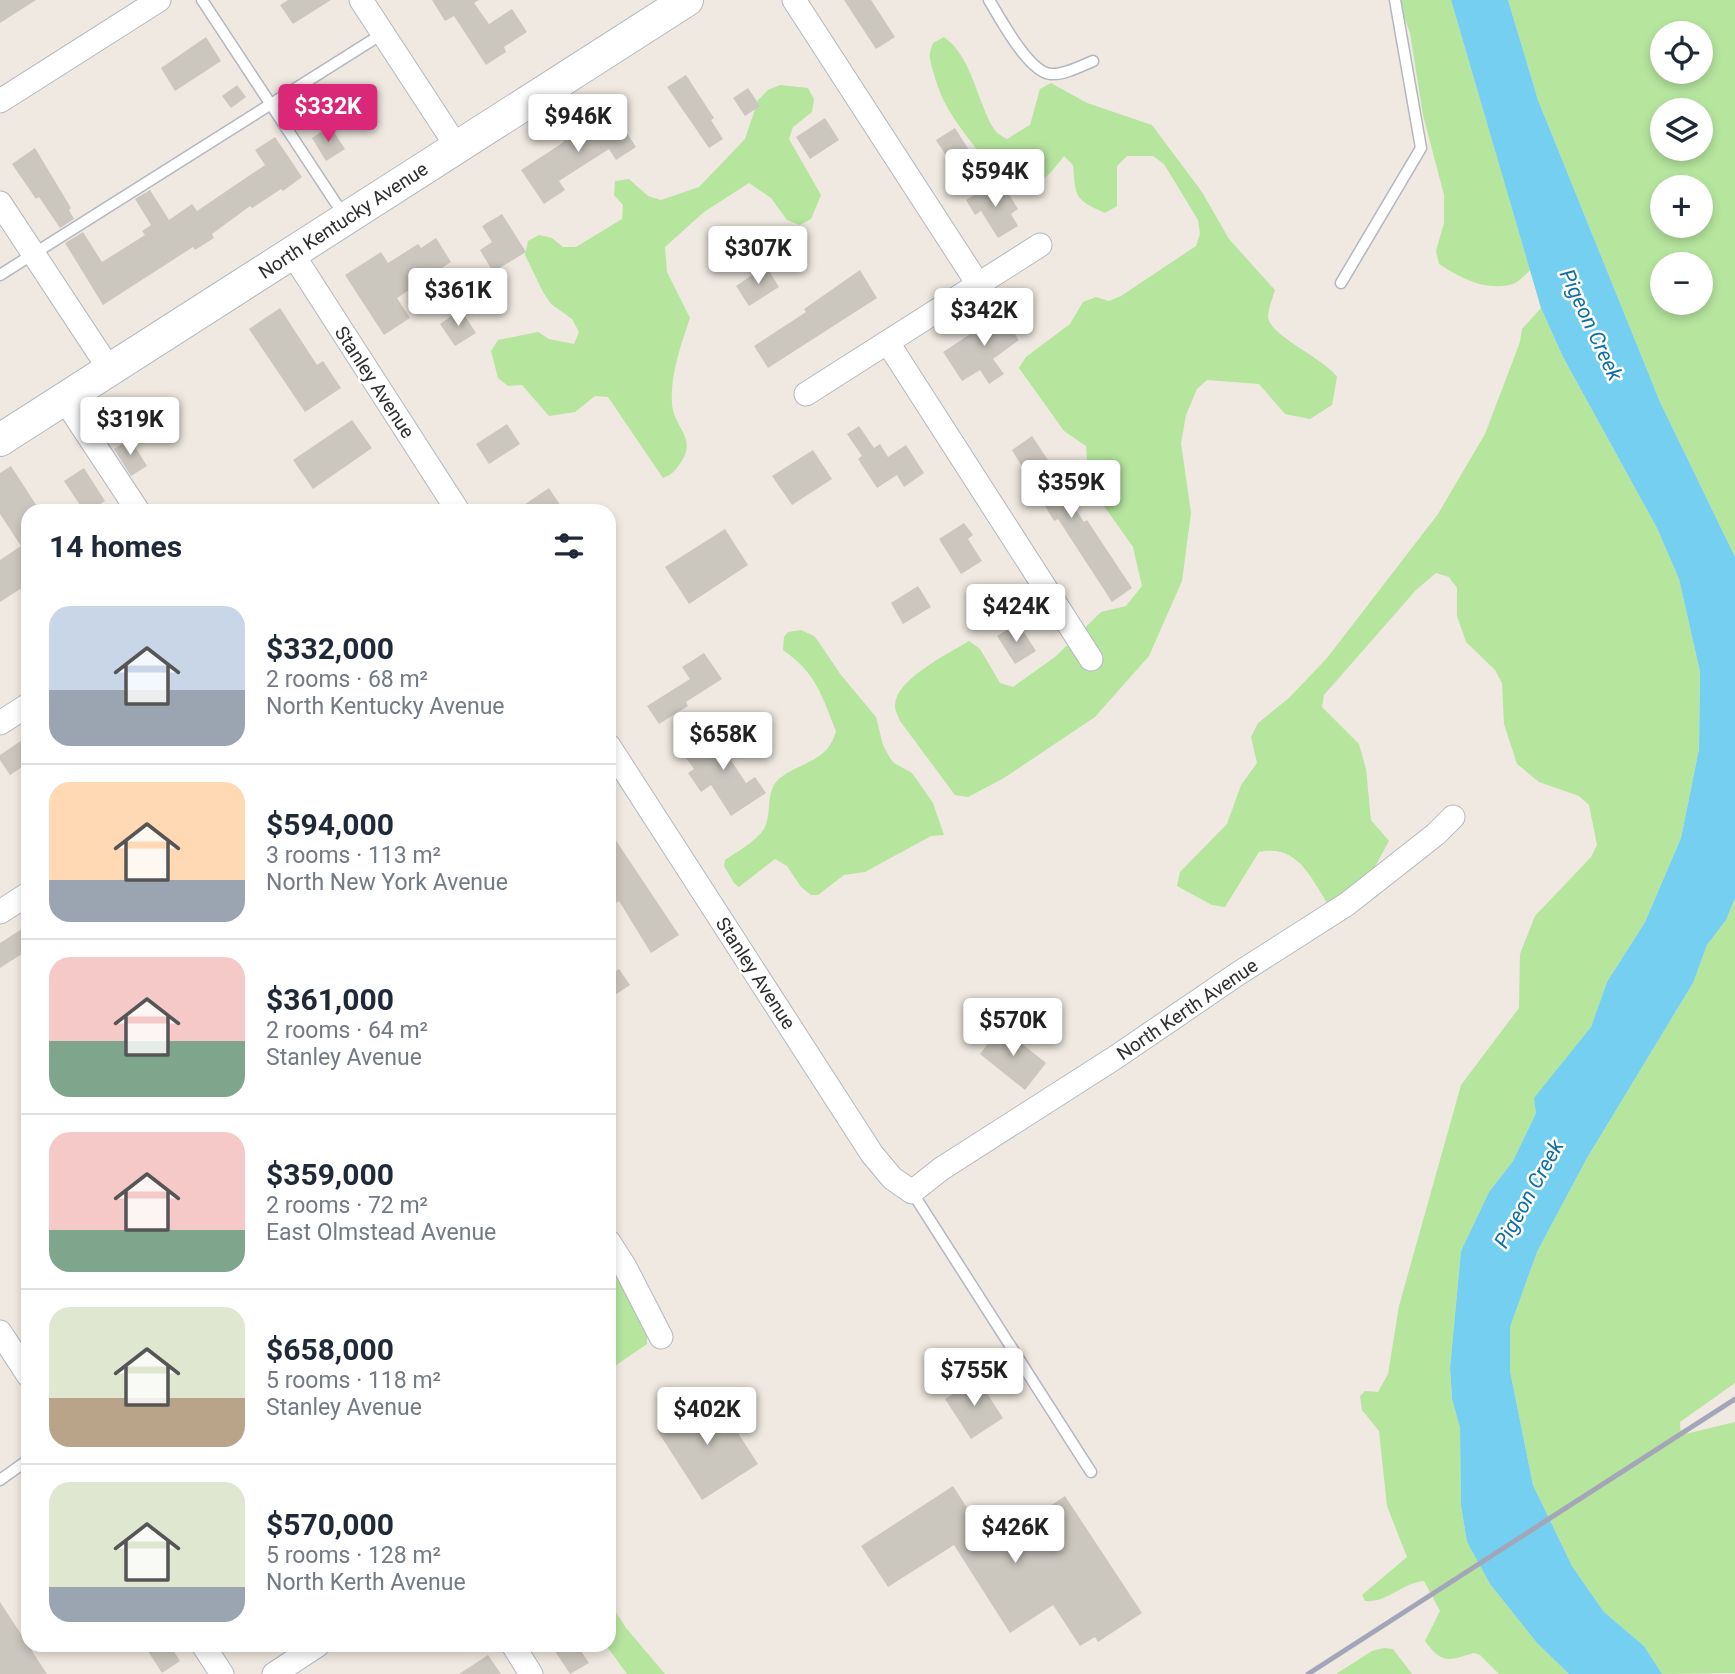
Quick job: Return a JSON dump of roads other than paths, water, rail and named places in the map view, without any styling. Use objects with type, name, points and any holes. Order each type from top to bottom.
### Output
[{"type":"street","points":[[0,101],[159,0]]},
{"type":"street","points":[[361,0],[457,147]]},
{"type":"street","name":"North Kentucky Avenue","points":[[0,440],[686,0]]},
{"type":"street","points":[[794,0],[978,284]]},
{"type":"street","points":[[0,202],[110,370]]},
{"type":"street","points":[[806,394],[1040,246]]},
{"type":"street","name":"Stanley Avenue","points":[[292,253],[453,504]]},
{"type":"street","points":[[888,342],[1091,659]]},
{"type":"street","points":[[64,399],[133,504]]},
{"type":"street","points":[[0,723],[21,710]]},
{"type":"street","name":"Stanley Avenue","points":[[616,757],[872,1154],[892,1178],[912,1192]]},
{"type":"street","name":"North Kerth Avenue","points":[[912,1192],[941,1168],[1116,1057],[1236,975],[1347,904],[1436,834],[1453,817]]},
{"type":"street","points":[[0,912],[21,898]]},
{"type":"street","points":[[616,1253],[661,1336]]},
{"type":"street","points":[[0,1332],[21,1365]]},
{"type":"street","points":[[208,1652],[222,1674]]},
{"type":"street","points":[[274,1674],[307,1652]]},
{"type":"street","points":[[517,1652],[531,1674]]},
{"type":"lane","points":[[202,0],[346,218]]},
{"type":"lane","points":[[989,0],[1024,53],[1038,69],[1051,74],[1093,61]]},
{"type":"lane","points":[[1340,283],[1421,148],[1395,0]]},
{"type":"lane","points":[[0,275],[382,34]]},
{"type":"lane","points":[[912,1192],[1091,1472]]},
{"type":"lane","points":[[0,1480],[21,1465]]},
{"type":"water","name":"Pigeon Creek","points":[[1451,0],[1508,0],[1538,100],[1660,402],[1735,557],[1735,898],[1726,920],[1707,945],[1693,983],[1587,1158],[1537,1252],[1510,1327],[1510,1371],[1533,1485],[1572,1566],[1604,1612],[1644,1646],[1662,1674],[1569,1674],[1537,1643],[1490,1584],[1467,1542],[1461,1506],[1460,1428],[1452,1399],[1450,1368],[1461,1251],[1489,1192],[1513,1161],[1536,1113],[1534,1098],[1591,1027],[1607,982],[1645,922],[1681,838],[1699,749],[1700,672],[1679,579],[1657,528],[1563,357],[1541,308]]},
{"type":"railway","points":[[1308,1674],[1735,1399]]}]
